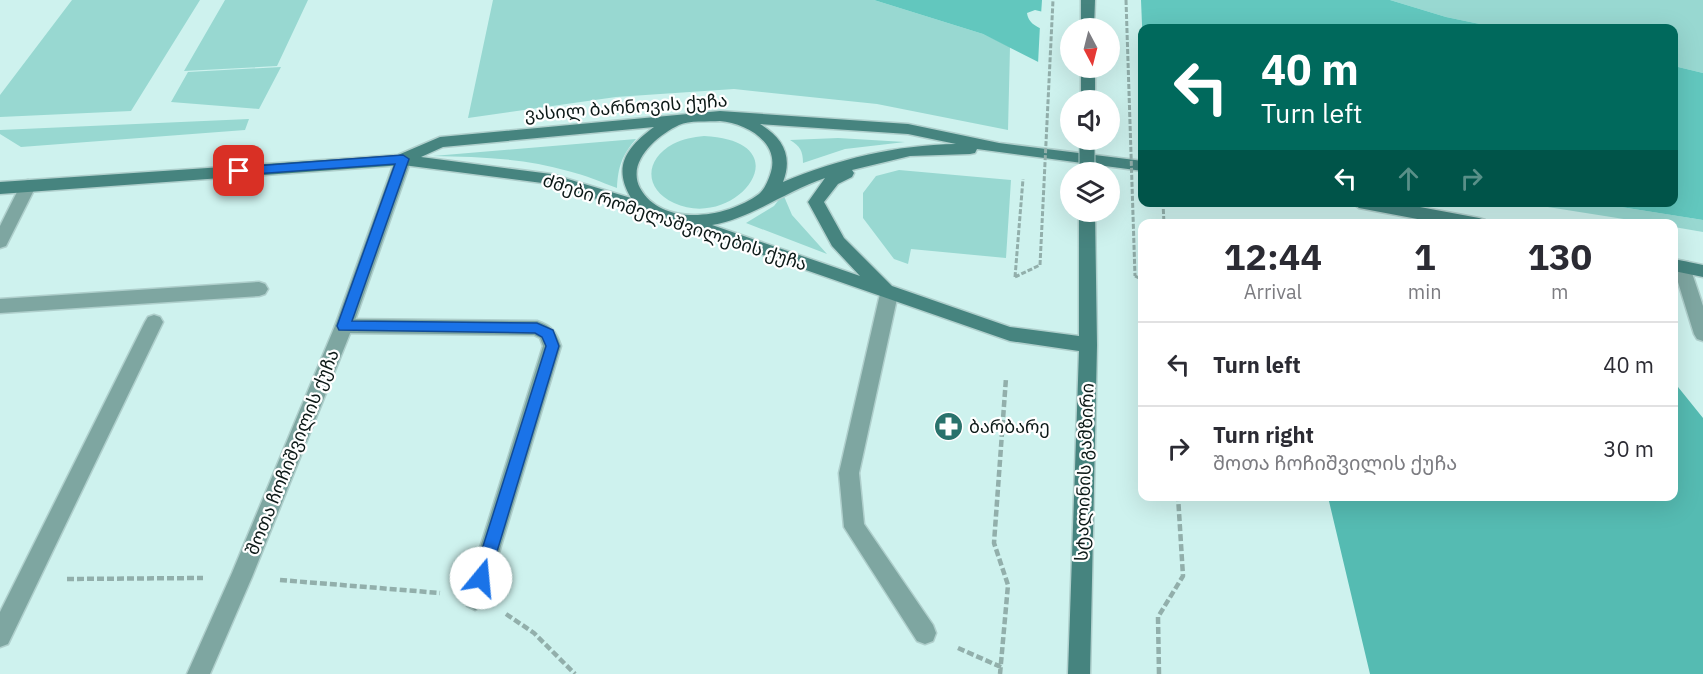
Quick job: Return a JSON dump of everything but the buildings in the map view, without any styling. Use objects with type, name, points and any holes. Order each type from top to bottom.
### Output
[{"type":"street","points":[[1088,18],[1089,0]]},
{"type":"street","points":[[720,116],[744,121],[763,131],[776,145],[782,162],[816,202],[838,242],[889,294],[849,473],[855,526],[925,633]]},
{"type":"street","name":"ვასილ ბარნოვის ქუჩა","points":[[403,159],[440,142],[720,116],[908,129],[999,148],[1138,165]]},
{"type":"street","points":[[656,212],[638,200],[629,184],[629,166],[637,149],[651,135],[672,124],[695,118]]},
{"type":"street","name":"ვასილ ბარნოვის ქუჩა","points":[[873,159],[903,152],[999,148]]},
{"type":"street","name":"ძმები რომელაშვილების ქუჩა","points":[[0,188],[403,159],[551,179],[677,219],[1010,334],[1088,345]]},
{"type":"street","name":"შოთა ჩოჩიშვილის ქუჩა","points":[[198,674],[241,577],[344,326],[403,159]]},
{"type":"street","points":[[677,219],[702,221],[728,217],[750,208],[768,194],[800,181],[873,159]]},
{"type":"street","points":[[816,202],[832,180],[873,159]]},
{"type":"street","points":[[768,194],[778,178],[782,162]]},
{"type":"street","points":[[0,242],[28,186]]},
{"type":"street","points":[[1386,207],[1452,219]]},
{"type":"street","name":"სტალინის გამზირი","points":[[1079,674],[1088,345],[1086,222]]},
{"type":"street","points":[[1678,266],[1703,271]]},
{"type":"street","points":[[1678,266],[1703,334]]},
{"type":"street","points":[[0,306],[259,289]]},
{"type":"street","points":[[0,636],[154,322]]},
{"type":"street","points":[[344,326],[537,328],[548,334],[552,346],[475,599]]},
{"type":"path","points":[[1025,151],[1015,277],[1040,265],[1053,0]]},
{"type":"path","points":[[1126,0],[1135,276],[1138,278]]},
{"type":"path","points":[[1000,674],[1008,585],[994,543],[1006,378]]},
{"type":"path","points":[[1159,674],[1158,617],[1183,576],[1178,501]]},
{"type":"path","points":[[475,599],[519,621],[558,655],[574,674]]},
{"type":"path","points":[[925,633],[1001,667]]},
{"type":"shaded area","points":[[72,0],[200,0],[131,111],[0,117],[0,95]]},
{"type":"shaded area","points":[[225,0],[308,0],[277,66],[184,71]]},
{"type":"shaded area","points":[[493,0],[874,0],[983,34],[1010,47],[1008,130],[877,104],[734,89],[616,97],[468,118]]},
{"type":"shaded area","points":[[874,0],[1390,0],[1446,17],[1480,24],[1138,24],[1138,43],[1120,33],[1120,18],[1068,18],[1035,10],[1027,13],[1034,25],[1052,34],[1060,43],[1060,73],[983,34]]},
{"type":"shaded area","points":[[1390,0],[1703,0],[1703,73],[1678,67],[1678,24],[1480,24],[1446,17]]},
{"type":"shaded area","points":[[281,67],[259,109],[171,102],[188,72]]},
{"type":"shaded area","points":[[1678,67],[1703,73],[1703,220],[1621,207],[1678,207]]},
{"type":"shaded area","points":[[1070,78],[1117,78],[1138,108],[1138,112],[1120,103],[1120,90],[1094,90]]},
{"type":"shaded area","points":[[249,119],[245,130],[21,147],[0,134],[0,130]]},
{"type":"shaded area","points":[[704,136],[735,142],[751,153],[756,167],[750,182],[738,196],[719,205],[697,209],[674,203],[657,190],[651,174],[653,166],[663,151],[673,144],[688,138]]},
{"type":"shaded area","points":[[838,138],[905,142],[845,149],[803,163],[800,149],[790,140]]},
{"type":"shaded area","points":[[636,139],[627,150],[622,162],[617,188],[581,174],[535,163],[433,156]]},
{"type":"shaded area","points":[[899,170],[1011,180],[1006,258],[911,249],[908,264],[894,259],[863,218],[863,193],[876,176]]},
{"type":"shaded area","points":[[783,194],[792,215],[827,254],[746,223],[774,206]]},
{"type":"shaded area","points":[[1547,207],[1621,207],[1703,220],[1703,232],[1678,228],[1678,219],[1624,219]]},
{"type":"shaded area","points":[[1678,387],[1703,418],[1703,674],[1370,674],[1329,501],[1678,501]]},
{"type":"pier","points":[[1042,0],[1141,0],[1142,24],[1138,24],[1138,47],[1120,42],[1120,18],[1060,18],[1060,21],[1041,15]]},
{"type":"pier","points":[[1040,25],[1060,35],[1060,75],[1038,64]]},
{"type":"pier","points":[[1120,63],[1138,69],[1138,115],[1120,106],[1120,90],[1089,90],[1065,78],[1120,78]]},
{"type":"place","name":"ბარბარე","points":[[948,426]]},
{"type":"route","points":[[239,171],[403,159],[344,326],[537,328],[548,334],[552,346],[481,578]]}]
